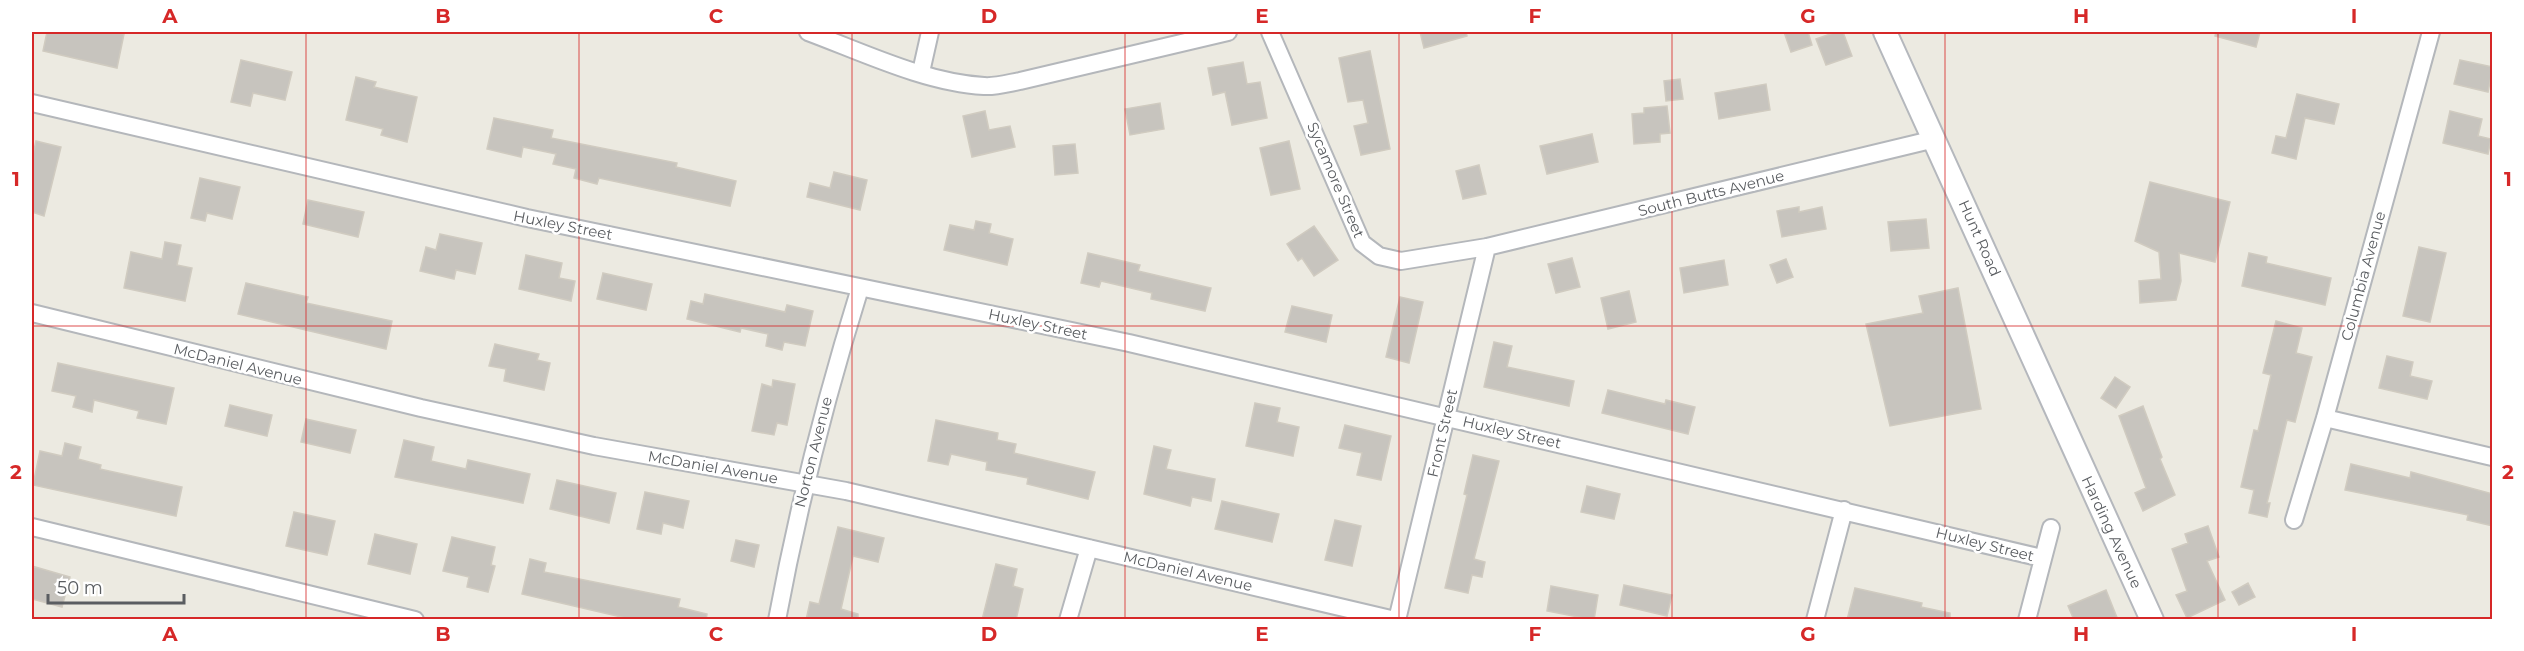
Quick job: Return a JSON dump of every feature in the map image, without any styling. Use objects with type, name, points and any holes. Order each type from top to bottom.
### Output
[{"type":"street","points":[[808,32],[921,72],[986,87],[1228,32]]},
{"type":"street","points":[[921,72],[930,32]]},
{"type":"street","name":"Sycamore Street","points":[[1270,32],[1362,243],[1379,256],[1401,261],[1487,247]]},
{"type":"street","name":"Hunt Road","points":[[1885,32],[2072,445]]},
{"type":"street","name":"Columbia Avenue","points":[[2294,520],[2325,418],[2431,32]]},
{"type":"street","name":"Huxley Street","points":[[32,103],[526,219],[620,236],[1130,343],[2042,558]]},
{"type":"street","name":"South Butts Avenue","points":[[1487,247],[1935,139]]},
{"type":"street","name":"Front Street","points":[[1396,620],[1487,247]]},
{"type":"street","name":"Norton Avenue","points":[[777,620],[805,483],[829,387],[860,288]]},
{"type":"street","name":"McDaniel Avenue","points":[[32,313],[421,408],[583,444],[805,483],[1396,620]]},
{"type":"street","points":[[2325,418],[2493,457]]},
{"type":"street","name":"Harding Avenue","points":[[2072,445],[2152,620]]},
{"type":"street","points":[[1815,620],[1844,510]]},
{"type":"street","points":[[32,527],[415,620]]},
{"type":"street","points":[[2027,620],[2050,528]]},
{"type":"street","points":[[1068,620],[1089,548]]},
{"type":"building","points":[[47,32],[124,34],[117,68],[43,51]]},
{"type":"building","points":[[1420,32],[1466,32],[1467,36],[1424,48]]},
{"type":"building","points":[[1784,32],[1808,32],[1812,45],[1791,52]]},
{"type":"building","points":[[1843,32],[1852,56],[1826,65],[1816,39]]},
{"type":"building","points":[[2216,32],[2260,32],[2256,47],[2215,36]]},
{"type":"building","points":[[1370,51],[1390,149],[1361,155],[1354,126],[1368,123],[1363,100],[1348,102],[1339,58]]},
{"type":"building","points":[[241,60],[292,72],[285,100],[253,93],[250,106],[231,102]]},
{"type":"building","points":[[2460,60],[2493,67],[2488,92],[2454,84]]},
{"type":"building","points":[[1243,62],[1247,84],[1260,82],[1267,118],[1232,125],[1225,92],[1213,95],[1208,68]]},
{"type":"building","points":[[356,77],[376,82],[374,87],[417,97],[407,142],[381,135],[383,129],[346,120]]},
{"type":"building","points":[[1680,79],[1683,99],[1666,101],[1664,81]]},
{"type":"building","points":[[1766,84],[1770,110],[1719,119],[1715,93]]},
{"type":"building","points":[[2297,94],[2339,104],[2334,124],[2305,118],[2296,159],[2272,153],[2276,136],[2286,138]]},
{"type":"building","points":[[1160,103],[1164,129],[1130,135],[1125,109]]},
{"type":"building","points":[[1667,106],[1670,133],[1660,134],[1660,142],[1634,144],[1632,114],[1644,113],[1644,108]]},
{"type":"building","points":[[985,111],[989,130],[1010,126],[1015,147],[972,157],[963,116]]},
{"type":"building","points":[[2450,111],[2482,119],[2478,136],[2491,139],[2488,154],[2443,143]]},
{"type":"building","points":[[494,118],[553,130],[551,138],[677,163],[676,167],[736,181],[730,206],[599,178],[597,184],[574,178],[576,169],[553,164],[556,154],[523,147],[521,157],[487,149]]},
{"type":"building","points":[[1592,134],[1598,162],[1547,174],[1540,146]]},
{"type":"building","points":[[36,141],[61,147],[44,216],[32,212],[32,159]]},
{"type":"building","points":[[1289,141],[1300,189],[1271,195],[1260,148]]},
{"type":"building","points":[[1075,144],[1078,173],[1055,175],[1053,146]]},
{"type":"building","points":[[1479,165],[1486,194],[1463,199],[1456,171]]},
{"type":"building","points":[[834,172],[867,180],[860,210],[807,197],[810,183],[830,188]]},
{"type":"building","points":[[200,178],[240,187],[232,219],[207,213],[205,221],[191,218]]},
{"type":"building","points":[[2150,182],[2230,202],[2215,262],[2179,253],[2181,281],[2176,300],[2140,303],[2139,281],[2161,279],[2159,252],[2135,241]]},
{"type":"building","points":[[308,200],[364,212],[358,237],[303,224]]},
{"type":"building","points":[[1799,207],[1799,212],[1822,207],[1826,229],[1782,237],[1777,211]]},
{"type":"building","points":[[1926,219],[1929,248],[1891,251],[1888,222]]},
{"type":"building","points":[[976,221],[991,224],[989,233],[1013,239],[1007,265],[944,250],[950,225],[974,230]]},
{"type":"building","points":[[1314,226],[1338,260],[1314,276],[1302,258],[1298,261],[1287,244]]},
{"type":"building","points":[[440,234],[482,243],[475,274],[456,270],[454,279],[420,271],[426,247],[436,250]]},
{"type":"building","points":[[165,242],[181,245],[177,265],[192,268],[185,301],[124,288],[131,252],[162,259]]},
{"type":"building","points":[[2419,247],[2446,253],[2430,322],[2403,316]]},
{"type":"building","points":[[1088,253],[1140,265],[1138,271],[1211,288],[1205,311],[1151,299],[1152,293],[1101,281],[1099,287],[1081,283]]},
{"type":"building","points":[[2249,253],[2267,257],[2266,263],[2331,278],[2325,305],[2242,286]]},
{"type":"building","points":[[526,255],[562,263],[559,278],[575,281],[571,301],[519,289]]},
{"type":"building","points":[[1572,258],[1580,287],[1556,293],[1548,264]]},
{"type":"building","points":[[1786,259],[1793,277],[1777,283],[1770,265]]},
{"type":"building","points":[[1724,260],[1728,285],[1684,293],[1680,268]]},
{"type":"building","points":[[603,273],[652,284],[646,310],[597,299]]},
{"type":"building","points":[[246,283],[308,297],[306,303],[392,321],[386,349],[238,314]]},
{"type":"building","points":[[1958,288],[1981,409],[1890,426],[1866,324],[1923,313],[1919,296]]},
{"type":"building","points":[[1629,291],[1636,322],[1608,329],[1601,298]]},
{"type":"building","points":[[705,294],[785,312],[787,305],[813,311],[805,346],[784,342],[782,350],[766,346],[768,334],[741,328],[740,332],[687,319],[691,301],[703,304]]},
{"type":"building","points":[[1400,297],[1423,302],[1409,363],[1386,357]]},
{"type":"building","points":[[1292,306],[1332,315],[1326,342],[1285,332]]},
{"type":"building","points":[[2276,321],[2302,328],[2296,353],[2312,357],[2295,422],[2287,420],[2267,503],[2270,503],[2267,517],[2249,513],[2254,490],[2241,487],[2254,430],[2258,431],[2271,375],[2263,373]]},
{"type":"building","points":[[1494,342],[1512,346],[1507,367],[1574,381],[1569,406],[1484,387]]},
{"type":"building","points":[[495,344],[539,354],[537,360],[550,363],[544,390],[504,381],[506,369],[489,366]]},
{"type":"building","points":[[2387,356],[2413,362],[2410,376],[2432,381],[2427,399],[2379,388]]},
{"type":"building","points":[[58,363],[174,388],[166,424],[137,418],[139,411],[94,400],[92,412],[73,407],[76,396],[52,391]]},
{"type":"building","points":[[2115,377],[2130,387],[2116,408],[2101,398]]},
{"type":"building","points":[[773,380],[795,384],[787,425],[777,423],[774,435],[752,431],[762,384],[772,387]]},
{"type":"building","points":[[1608,390],[1665,404],[1666,400],[1695,407],[1688,434],[1602,413]]},
{"type":"building","points":[[1255,403],[1280,408],[1277,422],[1299,427],[1293,456],[1246,446]]},
{"type":"building","points":[[230,405],[272,415],[267,436],[225,426]]},
{"type":"building","points":[[2143,406],[2162,457],[2160,459],[2175,495],[2143,511],[2135,493],[2146,488],[2119,416]]},
{"type":"building","points":[[306,419],[356,430],[350,453],[301,442]]},
{"type":"building","points":[[936,420],[998,433],[997,440],[1016,444],[1014,453],[1095,472],[1088,499],[1027,484],[1028,478],[986,470],[987,462],[951,454],[948,465],[928,461]]},
{"type":"building","points":[[1345,425],[1391,436],[1381,480],[1357,475],[1362,453],[1339,448]]},
{"type":"building","points":[[404,440],[434,447],[431,461],[466,469],[468,460],[530,474],[523,503],[395,477]]},
{"type":"building","points":[[65,443],[81,447],[78,459],[101,465],[100,469],[182,487],[176,516],[33,485],[40,451],[62,456]]},
{"type":"building","points":[[1154,446],[1171,450],[1166,469],[1215,479],[1211,501],[1192,497],[1190,506],[1144,494]]},
{"type":"building","points":[[1473,455],[1499,461],[1474,559],[1485,562],[1482,577],[1472,575],[1468,593],[1445,588],[1467,495],[1464,494]]},
{"type":"building","points":[[2351,464],[2410,478],[2411,472],[2493,494],[2493,526],[2467,520],[2468,515],[2345,490]]},
{"type":"building","points":[[557,480],[616,493],[609,523],[550,509]]},
{"type":"building","points":[[1587,486],[1620,494],[1614,519],[1581,512]]},
{"type":"building","points":[[645,492],[689,501],[683,528],[663,523],[661,534],[637,529]]},
{"type":"building","points":[[1222,501],[1279,514],[1272,542],[1215,529]]},
{"type":"building","points":[[294,512],[335,521],[327,555],[286,546]]},
{"type":"building","points":[[1335,520],[1361,526],[1352,566],[1325,560]]},
{"type":"building","points":[[2208,526],[2219,557],[2207,561],[2225,600],[2187,618],[2176,595],[2187,591],[2172,549],[2188,543],[2185,534]]},
{"type":"building","points":[[838,527],[884,538],[878,562],[853,556],[841,609],[858,614],[858,620],[806,620],[810,602],[819,604]]},
{"type":"building","points":[[375,534],[417,544],[410,574],[368,564]]},
{"type":"building","points":[[452,537],[495,547],[491,565],[495,566],[488,592],[467,587],[469,577],[443,571]]},
{"type":"building","points":[[736,540],[759,545],[754,567],[731,561]]},
{"type":"building","points":[[530,559],[546,563],[544,572],[680,599],[678,607],[707,614],[706,620],[634,620],[522,594]]},
{"type":"building","points":[[996,564],[1017,569],[1013,586],[1023,589],[1016,620],[982,620]]},
{"type":"building","points":[[32,566],[70,577],[62,607],[32,599]]},
{"type":"building","points":[[2248,583],[2255,597],[2239,605],[2232,592]]},
{"type":"building","points":[[1624,585],[1672,595],[1667,616],[1620,605]]},
{"type":"building","points":[[1551,586],[1598,595],[1594,620],[1547,611]]},
{"type":"building","points":[[1855,588],[1922,603],[1921,607],[1950,613],[1950,620],[1847,620]]},
{"type":"building","points":[[2106,590],[2118,620],[2074,620],[2068,606]]}]
